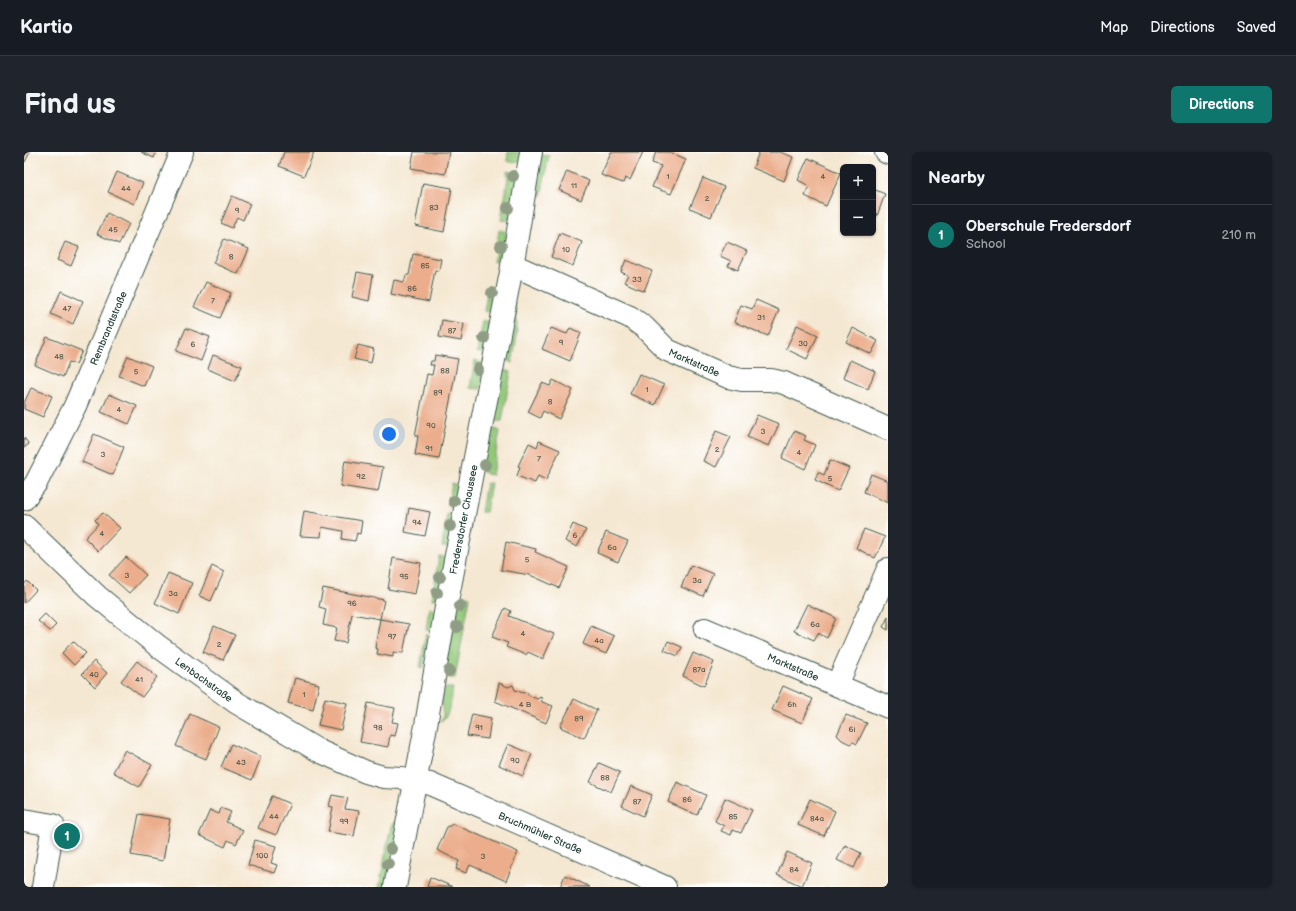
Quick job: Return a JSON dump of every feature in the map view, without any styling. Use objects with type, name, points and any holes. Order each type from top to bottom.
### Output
[{"type":"street","name":"Rembrandtstraße","points":[[24,499],[36,483],[75,406],[182,152]]},
{"type":"street","name":"Fredersdorfer Chaussee","points":[[395,887],[446,607],[512,267],[531,152]]},
{"type":"street","name":"Marktstraße","points":[[512,267],[522,269],[630,317],[644,327],[667,350],[728,377],[742,380],[771,380],[784,383],[888,429]]},
{"type":"street","name":"Lenbachstraße","points":[[24,526],[97,596],[158,646],[237,703],[312,747],[346,763],[383,777],[415,781]]},
{"type":"street","points":[[837,685],[888,569]]},
{"type":"street","name":"Marktstraße","points":[[705,629],[888,706]]},
{"type":"street","name":"Bruchmühler Straße","points":[[415,781],[430,784],[665,887]]},
{"type":"street","points":[[24,820],[53,825],[43,887]]},
{"type":"green space","points":[[508,152],[522,152],[521,161],[515,163],[507,161]]},
{"type":"green space","points":[[544,155],[549,156],[541,196],[532,191],[538,157]]},
{"type":"green space","points":[[507,171],[515,173],[518,178],[511,217],[506,221],[501,220],[508,178]]},
{"type":"green space","points":[[499,230],[504,231],[507,236],[503,259],[494,261]]},
{"type":"green space","points":[[488,288],[498,289],[494,310],[490,312],[484,311]]},
{"type":"green space","points":[[514,302],[517,332],[512,363],[501,357]]},
{"type":"green space","points":[[483,321],[488,322],[491,327],[486,350],[482,353],[477,352]]},
{"type":"green space","points":[[475,360],[485,365],[480,389],[470,388]]},
{"type":"green space","points":[[505,370],[511,372],[502,421],[496,421],[491,416],[499,373]]},
{"type":"green space","points":[[495,429],[500,431],[492,475],[486,474],[481,470],[488,431]]},
{"type":"green space","points":[[452,483],[462,487],[458,504],[448,506]]},
{"type":"green space","points":[[486,483],[491,483],[486,512],[481,512]]},
{"type":"green space","points":[[447,514],[453,515],[451,547],[442,547]]},
{"type":"green space","points":[[439,556],[448,560],[437,599],[432,599]]},
{"type":"green space","points":[[464,595],[470,597],[455,678],[449,678],[444,674],[457,599]]},
{"type":"green space","points":[[429,608],[436,609],[435,632],[426,630]]},
{"type":"green space","points":[[426,634],[429,635],[423,668],[420,667]]},
{"type":"green space","points":[[453,688],[451,702],[446,716],[441,722],[443,716],[441,690]]},
{"type":"green space","points":[[395,821],[401,822],[388,887],[379,887],[391,826]]},
{"type":"building","points":[[24,152],[30,152],[25,162],[24,161]]},
{"type":"building","points":[[141,152],[156,152],[154,158]]},
{"type":"building","points":[[284,152],[314,152],[304,176],[279,166]]},
{"type":"building","points":[[414,152],[449,152],[445,174],[411,168]]},
{"type":"building","points":[[611,152],[643,152],[630,180],[625,178],[623,183],[601,175]]},
{"type":"building","points":[[656,152],[669,152],[686,159],[671,194],[652,187],[661,166],[652,163]]},
{"type":"building","points":[[759,152],[780,152],[793,157],[784,181],[753,168]]},
{"type":"building","points":[[808,158],[840,173],[826,206],[805,196],[809,186],[798,180]]},
{"type":"building","points":[[567,171],[589,181],[581,200],[559,190]]},
{"type":"building","points":[[117,172],[143,183],[134,204],[108,192]]},
{"type":"building","points":[[703,178],[724,187],[711,217],[690,208]]},
{"type":"building","points":[[423,183],[452,188],[444,232],[415,226]]},
{"type":"building","points":[[876,190],[885,194],[876,216]]},
{"type":"building","points":[[232,196],[250,204],[243,220],[237,217],[232,228],[221,223]]},
{"type":"building","points":[[107,213],[129,224],[119,244],[97,234]]},
{"type":"building","points":[[560,233],[582,242],[573,266],[551,257]]},
{"type":"building","points":[[224,239],[249,249],[238,274],[213,263]]},
{"type":"building","points":[[65,242],[79,247],[71,266],[57,260]]},
{"type":"building","points":[[727,242],[747,251],[738,270],[728,266],[731,261],[720,256]]},
{"type":"building","points":[[413,254],[441,259],[439,271],[435,270],[429,302],[391,294],[394,280],[404,282],[406,275],[409,275]]},
{"type":"building","points":[[626,260],[652,271],[644,291],[624,282],[628,275],[621,272]]},
{"type":"building","points":[[357,272],[373,275],[369,301],[352,297]]},
{"type":"building","points":[[206,282],[231,293],[220,318],[194,307]]},
{"type":"building","points":[[61,291],[83,301],[73,324],[51,314]]},
{"type":"building","points":[[756,300],[779,310],[768,336],[734,322],[741,305],[752,309]]},
{"type":"building","points":[[442,320],[464,324],[461,341],[439,337]]},
{"type":"building","points":[[797,325],[818,335],[807,359],[786,349]]},
{"type":"building","points":[[186,328],[210,337],[201,361],[176,351]]},
{"type":"building","points":[[551,328],[567,334],[570,328],[581,333],[570,361],[542,349]]},
{"type":"building","points":[[853,328],[878,341],[871,354],[846,342]]},
{"type":"building","points":[[47,337],[82,351],[76,364],[69,362],[63,377],[35,365]]},
{"type":"building","points":[[358,345],[374,349],[371,363],[354,359]]},
{"type":"building","points":[[213,355],[242,366],[235,381],[208,369]]},
{"type":"building","points":[[435,355],[458,359],[439,459],[415,455],[418,436],[415,436],[427,374],[432,375],[434,365],[430,365],[431,361],[434,361]]},
{"type":"building","points":[[128,356],[152,366],[144,386],[119,376]]},
{"type":"building","points":[[850,360],[875,371],[868,389],[843,378]]},
{"type":"building","points":[[639,374],[664,385],[655,405],[630,394]]},
{"type":"building","points":[[553,380],[573,390],[559,419],[543,411],[540,418],[528,412],[542,383],[550,386]]},
{"type":"building","points":[[31,388],[52,396],[43,417],[24,409],[24,403]]},
{"type":"building","points":[[109,394],[137,406],[129,424],[101,412]]},
{"type":"building","points":[[757,415],[779,424],[769,446],[747,437]]},
{"type":"building","points":[[716,431],[731,437],[716,467],[703,461]]},
{"type":"building","points":[[794,431],[806,436],[804,440],[815,445],[805,469],[782,458]]},
{"type":"building","points":[[94,434],[124,447],[113,475],[82,462]]},
{"type":"building","points":[[24,438],[29,444],[24,448]]},
{"type":"building","points":[[539,441],[560,450],[546,480],[538,476],[535,483],[517,476],[520,467],[518,466],[529,443],[537,447]]},
{"type":"building","points":[[830,460],[849,468],[838,491],[815,480],[818,472],[824,475]]},
{"type":"building","points":[[345,461],[383,467],[378,492],[340,486]]},
{"type":"building","points":[[871,474],[888,481],[888,503],[864,492]]},
{"type":"building","points":[[409,508],[430,512],[425,536],[405,532]]},
{"type":"building","points":[[304,511],[362,521],[360,534],[357,533],[355,541],[342,539],[343,531],[322,527],[321,537],[300,536]]},
{"type":"building","points":[[103,513],[120,528],[98,551],[85,538],[98,524],[95,520]]},
{"type":"building","points":[[573,524],[586,530],[577,547],[565,541]]},
{"type":"building","points":[[864,529],[885,537],[875,558],[856,548]]},
{"type":"building","points":[[606,532],[628,541],[618,562],[597,553]]},
{"type":"building","points":[[506,542],[536,549],[535,552],[569,567],[559,588],[530,575],[501,570]]},
{"type":"building","points":[[126,557],[146,575],[129,593],[109,575]]},
{"type":"building","points":[[393,558],[421,563],[415,594],[388,589]]},
{"type":"building","points":[[691,565],[713,574],[703,596],[681,587]]},
{"type":"building","points":[[212,566],[224,572],[211,601],[199,596]]},
{"type":"building","points":[[168,573],[192,583],[179,614],[155,603]]},
{"type":"building","points":[[27,581],[36,590],[24,603],[24,585]]},
{"type":"building","points":[[323,588],[384,600],[380,619],[352,614],[346,643],[334,641],[337,628],[323,625],[326,609],[319,607]]},
{"type":"building","points":[[807,604],[836,618],[827,638],[818,633],[814,640],[794,631]]},
{"type":"building","points":[[505,608],[511,611],[509,616],[554,634],[543,659],[528,652],[526,655],[506,647],[508,643],[492,637]]},
{"type":"building","points":[[45,614],[56,625],[50,631],[38,621]]},
{"type":"building","points":[[888,617],[888,630],[883,627]]},
{"type":"building","points":[[380,619],[409,624],[403,653],[393,652],[393,657],[377,654],[378,649],[375,648]]},
{"type":"building","points":[[214,626],[235,635],[223,660],[203,652]]},
{"type":"building","points":[[591,626],[614,636],[606,654],[583,644]]},
{"type":"building","points":[[73,641],[86,653],[74,665],[62,653]]},
{"type":"building","points":[[668,641],[682,647],[678,656],[664,650]]},
{"type":"building","points":[[693,653],[714,662],[704,686],[683,676]]},
{"type":"building","points":[[94,661],[107,673],[95,687],[82,674]]},
{"type":"building","points":[[137,661],[157,677],[142,697],[121,681]]},
{"type":"building","points":[[295,678],[319,684],[313,710],[288,703]]},
{"type":"building","points":[[499,683],[508,687],[513,685],[515,690],[523,693],[527,692],[528,695],[537,699],[541,697],[542,702],[553,706],[546,723],[495,701]]},
{"type":"building","points":[[783,686],[813,699],[802,723],[772,710]]},
{"type":"building","points":[[325,698],[347,703],[341,730],[318,725]]},
{"type":"building","points":[[574,699],[597,710],[584,738],[560,727]]},
{"type":"building","points":[[368,703],[395,708],[392,722],[398,723],[395,736],[390,735],[388,747],[360,742]]},
{"type":"building","points":[[190,714],[219,727],[206,759],[176,746]]},
{"type":"building","points":[[472,714],[491,718],[488,739],[467,736]]},
{"type":"building","points":[[846,715],[867,723],[857,744],[853,742],[850,744],[842,740],[837,735]]},
{"type":"building","points":[[231,744],[261,757],[252,780],[221,767]]},
{"type":"building","points":[[508,744],[532,754],[523,776],[499,765]]},
{"type":"building","points":[[125,750],[152,765],[139,787],[113,772]]},
{"type":"building","points":[[599,763],[620,772],[611,792],[590,782]]},
{"type":"building","points":[[677,782],[706,795],[697,815],[668,802]]},
{"type":"building","points":[[631,786],[652,795],[643,816],[622,806]]},
{"type":"building","points":[[332,795],[348,798],[345,809],[359,811],[354,836],[328,832],[333,807],[329,806]]},
{"type":"building","points":[[272,796],[290,804],[276,835],[258,828]]},
{"type":"building","points":[[725,798],[752,810],[741,833],[733,830],[731,835],[721,831],[724,826],[715,821]]},
{"type":"building","points":[[810,799],[835,811],[824,836],[798,825]]},
{"type":"building","points":[[221,808],[231,812],[226,822],[243,830],[236,844],[228,840],[225,847],[199,835],[210,810],[219,814]]},
{"type":"building","points":[[139,814],[170,819],[163,861],[131,855]]},
{"type":"building","points":[[453,824],[518,852],[506,881],[470,865],[466,873],[456,869],[459,861],[437,850],[447,827]]},
{"type":"building","points":[[255,840],[276,846],[271,863],[277,865],[274,873],[248,865]]},
{"type":"building","points":[[845,845],[861,853],[854,868],[837,860]]},
{"type":"building","points":[[787,852],[812,863],[802,886],[777,875]]},
{"type":"building","points":[[565,875],[590,887],[560,887]]},
{"type":"building","points":[[430,877],[453,887],[427,887]]},
{"type":"place","name":"Oberschule Fredersdorf","points":[[67,836]]}]
